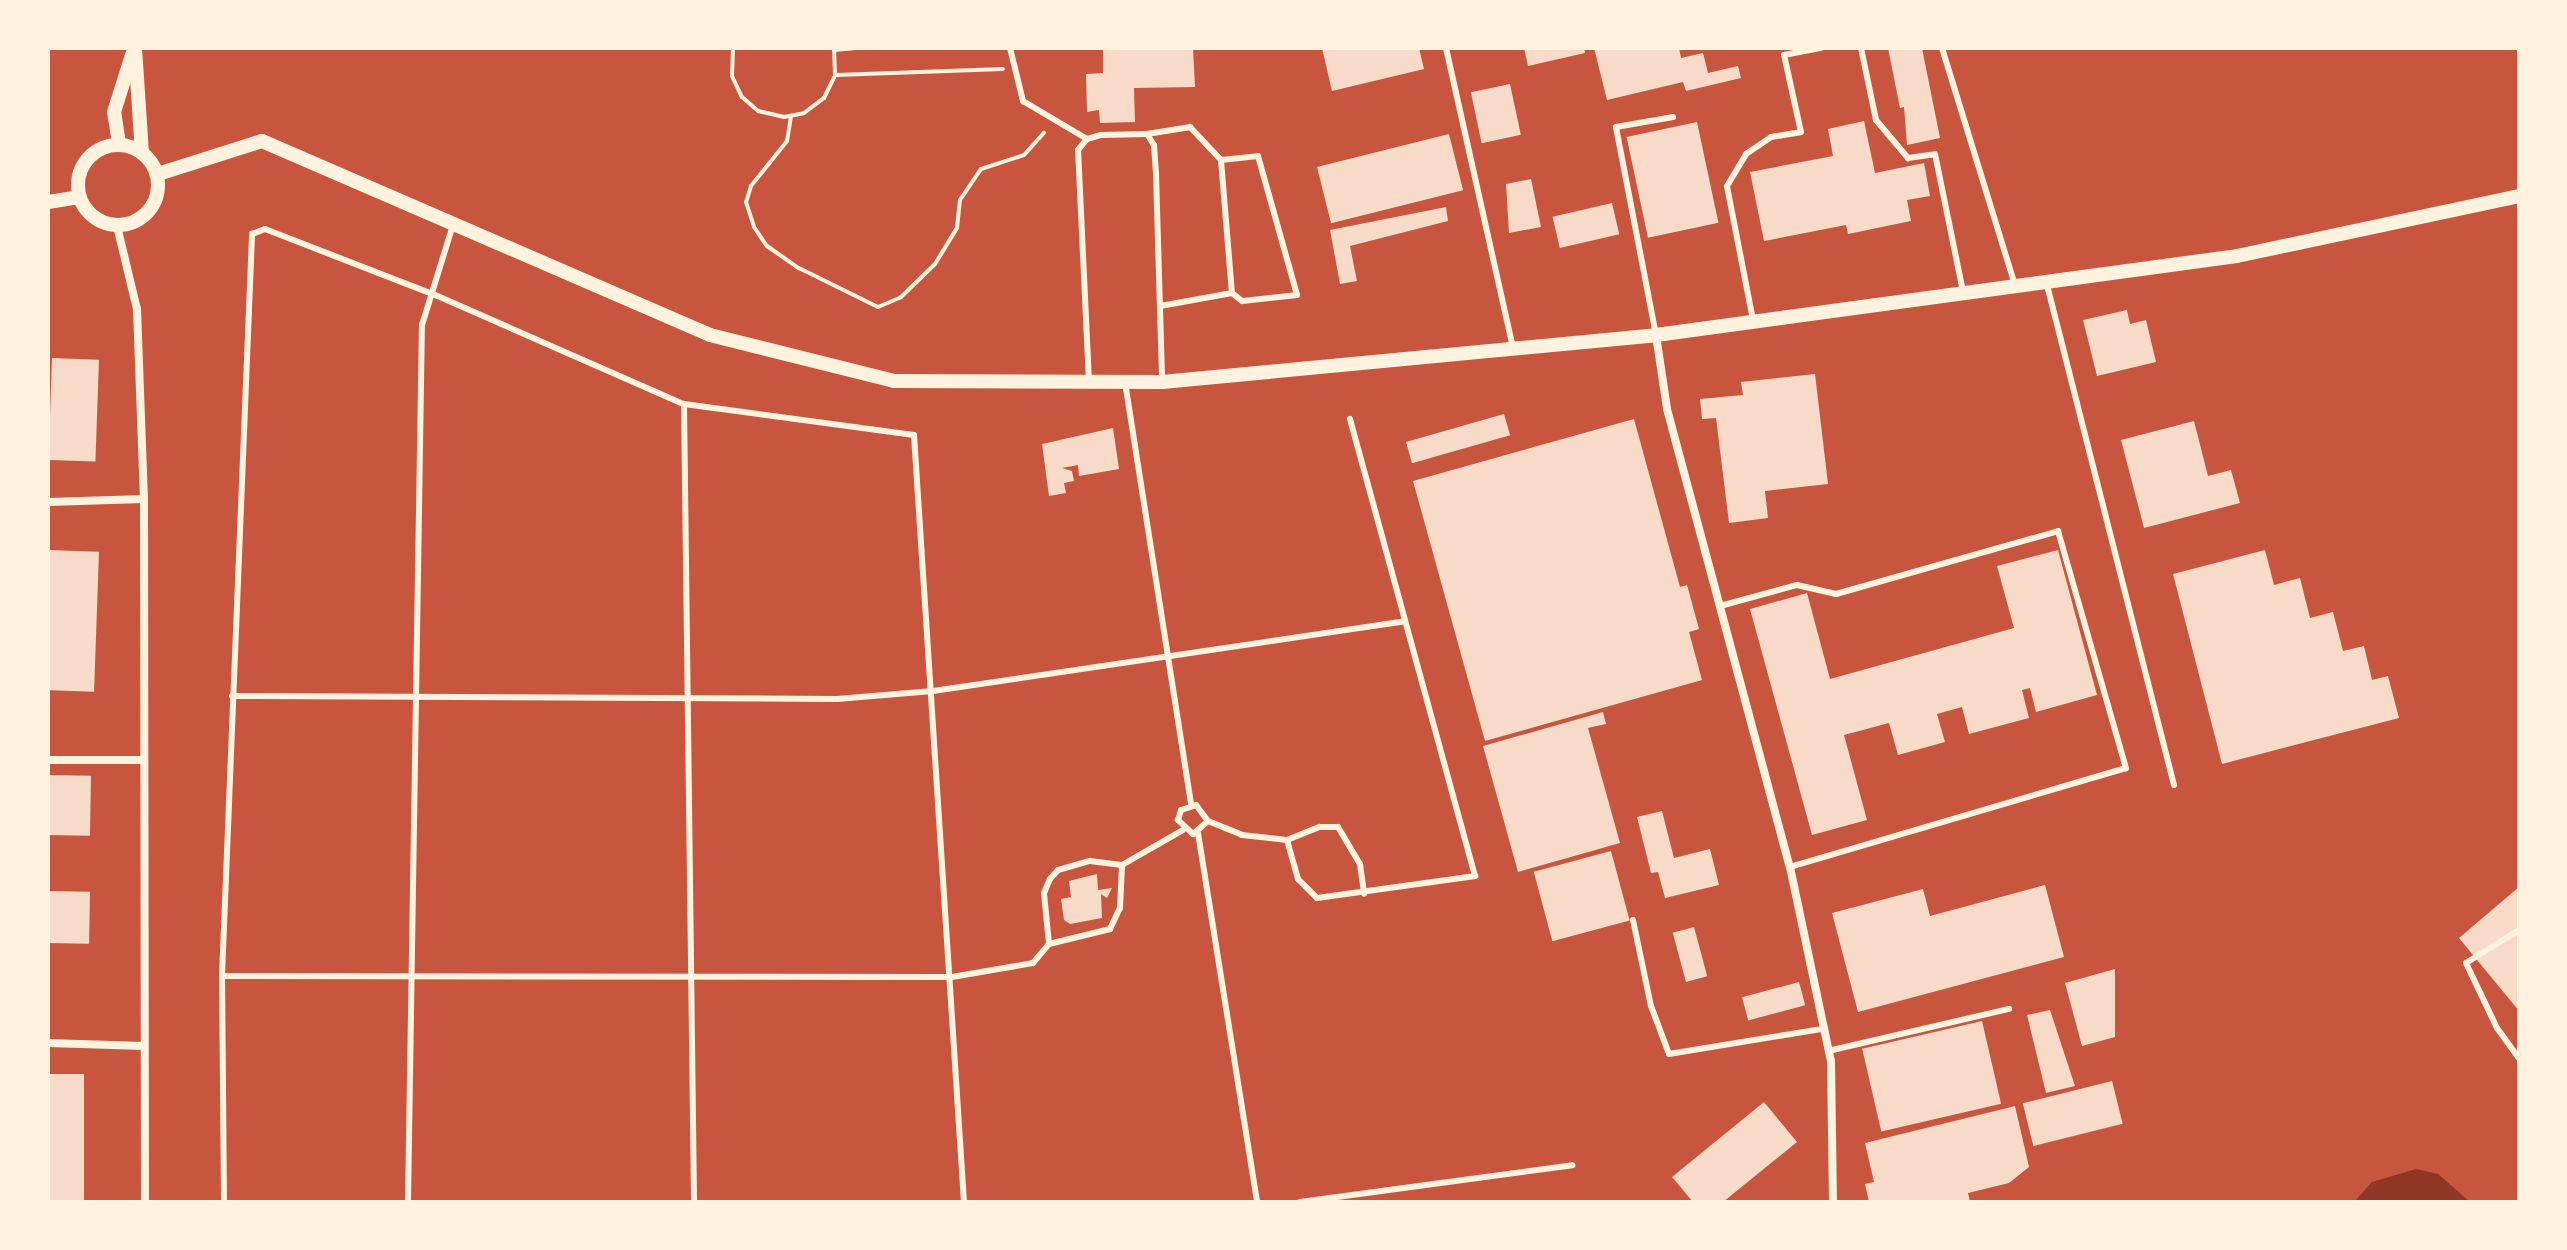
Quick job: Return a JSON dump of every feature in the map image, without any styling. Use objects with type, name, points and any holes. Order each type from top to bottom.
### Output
[{"type":"street","points":[[119,143],[114,112],[135,48]]},
{"type":"street","points":[[135,48],[142,153]]},
{"type":"street","points":[[158,174],[262,141],[726,339],[894,381],[1162,382],[1656,335],[2047,285],[2237,256],[2519,196]]},
{"type":"street","points":[[119,143],[142,153],[158,174],[157,198],[142,219],[117,226],[97,221],[78,197],[80,169],[96,150],[119,143]]},
{"type":"street","points":[[2495,199],[2519,187]]},
{"type":"street","points":[[48,202],[78,197]]},
{"type":"street","points":[[117,226],[137,309],[144,499],[141,760],[145,1202]]},
{"type":"street","points":[[1656,335],[1667,409],[1790,867],[1821,1029],[1828,1051],[1833,1202]]},
{"type":"street","points":[[48,502],[144,499]]},
{"type":"street","points":[[48,760],[141,760]]},
{"type":"street","points":[[48,1043],[144,1046]]},
{"type":"lane","points":[[1010,48],[1023,101],[1087,139],[1190,127],[1221,160],[1232,293],[1242,301],[1297,295],[1258,156],[1221,160]]},
{"type":"lane","points":[[1446,48],[1513,348]]},
{"type":"lane","points":[[1754,323],[1727,186],[1746,154],[1771,137],[1801,132],[1784,55],[1821,48]]},
{"type":"lane","points":[[1861,48],[1876,120],[1908,158],[1935,154],[1964,296]]},
{"type":"lane","points":[[1942,48],[2016,289]]},
{"type":"lane","points":[[1656,335],[1616,127],[1673,117]]},
{"type":"lane","points":[[1147,134],[1154,145],[1162,382]]},
{"type":"lane","points":[[1087,139],[1078,150],[1078,174],[1089,382]]},
{"type":"lane","points":[[408,1202],[410,979],[419,695],[422,325],[454,221]]},
{"type":"lane","points":[[224,1202],[222,976],[232,696],[252,234],[265,229],[433,294],[684,404],[914,435],[952,977],[964,1202]]},
{"type":"lane","points":[[2047,285],[2174,785]]},
{"type":"lane","points":[[1160,306],[1232,293]]},
{"type":"lane","points":[[1125,382],[1191,805]]},
{"type":"lane","points":[[684,404],[694,1202]]},
{"type":"lane","points":[[1287,840],[1298,879],[1317,898],[1364,894],[1475,876],[1350,419]]},
{"type":"lane","points":[[1720,606],[1797,585],[1836,594],[2058,531],[2126,768],[1790,867]]},
{"type":"lane","points":[[232,696],[837,699],[933,691],[1405,621]]},
{"type":"lane","points":[[1191,805],[1201,807],[1208,821],[1242,835],[1287,840],[1320,827],[1338,827],[1360,864],[1364,894]]},
{"type":"lane","points":[[1183,830],[1179,815],[1191,805]]},
{"type":"lane","points":[[1208,821],[1198,833],[1257,1202]]},
{"type":"lane","points":[[1049,944],[1044,893],[1058,870],[1090,861],[1122,865],[1183,830],[1198,833]]},
{"type":"lane","points":[[222,976],[410,979],[952,977],[1033,963],[1049,944],[1110,929],[1120,908],[1122,865]]},
{"type":"lane","points":[[1633,920],[1660,1040],[1669,1054],[1821,1029]]},
{"type":"lane","points":[[2519,930],[2466,963],[2497,1028],[2519,1058]]},
{"type":"lane","points":[[1828,1051],[2009,1009]]},
{"type":"lane","points":[[1300,1202],[1573,1165]]},
{"type":"path","points":[[733,48],[732,76],[742,97],[767,114],[791,116],[816,105],[835,75],[834,49],[859,48]]},
{"type":"path","points":[[835,75],[1005,69]]},
{"type":"path","points":[[791,116],[787,141],[751,186],[746,202],[754,227],[767,246],[799,268],[878,307],[901,297],[942,255],[957,228],[960,200],[981,169],[1024,155],[1044,133]]},
{"type":"shaded area","points":[[2416,1169],[2438,1174],[2470,1202],[2354,1202],[2372,1182]]},
{"type":"building","points":[[1103,48],[1193,48],[1195,87],[1134,88],[1135,122],[1100,123],[1099,110],[1087,112],[1086,74],[1103,73]]},
{"type":"building","points":[[1322,48],[1419,48],[1424,69],[1332,91]]},
{"type":"building","points":[[1524,48],[1584,48],[1585,53],[1528,66]]},
{"type":"building","points":[[1594,48],[1679,48],[1681,58],[1703,53],[1708,73],[1738,66],[1741,78],[1686,91],[1683,82],[1607,100]]},
{"type":"building","points":[[1888,48],[1922,48],[1940,138],[1907,145],[1904,107],[1900,108]]},
{"type":"building","points":[[1510,84],[1521,135],[1482,143],[1471,92]]},
{"type":"building","points":[[1864,121],[1875,173],[1924,163],[1930,196],[1907,200],[1911,221],[1848,234],[1846,225],[1764,241],[1750,172],[1833,156],[1828,129]]},
{"type":"building","points":[[1697,122],[1718,223],[1648,238],[1627,137]]},
{"type":"building","points":[[1449,134],[1463,190],[1331,223],[1317,167]]},
{"type":"building","points":[[1531,179],[1541,227],[1509,233],[1506,184]]},
{"type":"building","points":[[1612,203],[1619,234],[1560,248],[1553,217]]},
{"type":"building","points":[[1446,207],[1448,221],[1350,246],[1357,281],[1340,284],[1330,230]]},
{"type":"building","points":[[2127,310],[2130,324],[2146,320],[2156,362],[2097,376],[2083,320]]},
{"type":"building","points":[[52,358],[99,360],[95,462],[48,460]]},
{"type":"building","points":[[1815,374],[1828,484],[1765,491],[1768,518],[1729,523],[1716,418],[1702,419],[1700,399],[1743,395],[1741,382]]},
{"type":"building","points":[[1504,414],[1510,435],[1412,463],[1406,442]]},
{"type":"building","points":[[1634,419],[1680,587],[1687,585],[1699,629],[1689,632],[1702,680],[1485,741],[1413,481]]},
{"type":"building","points":[[2194,421],[2208,476],[2231,470],[2240,503],[2144,528],[2121,440]]},
{"type":"building","points":[[1113,428],[1119,469],[1079,476],[1078,465],[1062,468],[1072,471],[1074,481],[1064,483],[1066,493],[1049,496],[1042,444]]},
{"type":"building","points":[[48,550],[99,552],[94,692],[48,690]]},
{"type":"building","points":[[2058,550],[2097,695],[2036,712],[2030,688],[2022,690],[2029,718],[1969,734],[1962,707],[1937,714],[1945,742],[1898,755],[1889,723],[1844,735],[1867,820],[1812,835],[1750,609],[1807,593],[1830,679],[2014,628],[1997,566]]},
{"type":"building","points":[[2265,550],[2274,585],[2300,578],[2310,618],[2333,612],[2343,651],[2364,646],[2372,680],[2388,676],[2399,718],[2222,764],[2173,574]]},
{"type":"building","points":[[1603,712],[1606,724],[1588,728],[1620,843],[1518,872],[1483,746]]},
{"type":"building","points":[[48,775],[91,776],[90,836],[48,835]]},
{"type":"building","points":[[1662,811],[1674,858],[1710,849],[1719,885],[1665,898],[1658,872],[1651,873],[1637,817]]},
{"type":"building","points":[[1611,851],[1630,921],[1552,941],[1534,872]]},
{"type":"building","points":[[1097,874],[1098,890],[1112,888],[1107,898],[1101,894],[1102,918],[1070,924],[1064,920],[1061,899],[1071,897],[1069,881]]},
{"type":"building","points":[[2045,885],[2064,957],[1858,1012],[1832,913],[1923,889],[1930,916]]},
{"type":"building","points":[[2519,887],[2519,1011],[2459,938]]},
{"type":"building","points":[[48,891],[90,892],[89,944],[48,943]]},
{"type":"building","points":[[1694,927],[1707,976],[1686,982],[1673,933]]},
{"type":"building","points":[[2115,969],[2115,1037],[2082,1046],[2065,983]]},
{"type":"building","points":[[1799,982],[1805,1005],[1748,1020],[1742,997]]},
{"type":"building","points":[[2050,1010],[2075,1086],[2046,1093],[2027,1015]]},
{"type":"building","points":[[1982,1021],[2001,1104],[1881,1131],[1862,1049]]},
{"type":"building","points":[[48,1074],[84,1074],[84,1202],[48,1202]]},
{"type":"building","points":[[2112,1081],[2123,1124],[2033,1146],[2023,1103]]},
{"type":"building","points":[[1764,1102],[1797,1142],[1723,1202],[1693,1202],[1672,1177]]},
{"type":"building","points":[[2015,1106],[2029,1167],[2009,1183],[1968,1193],[1970,1202],[1869,1202],[1865,1184],[1874,1182],[1865,1143]]}]
